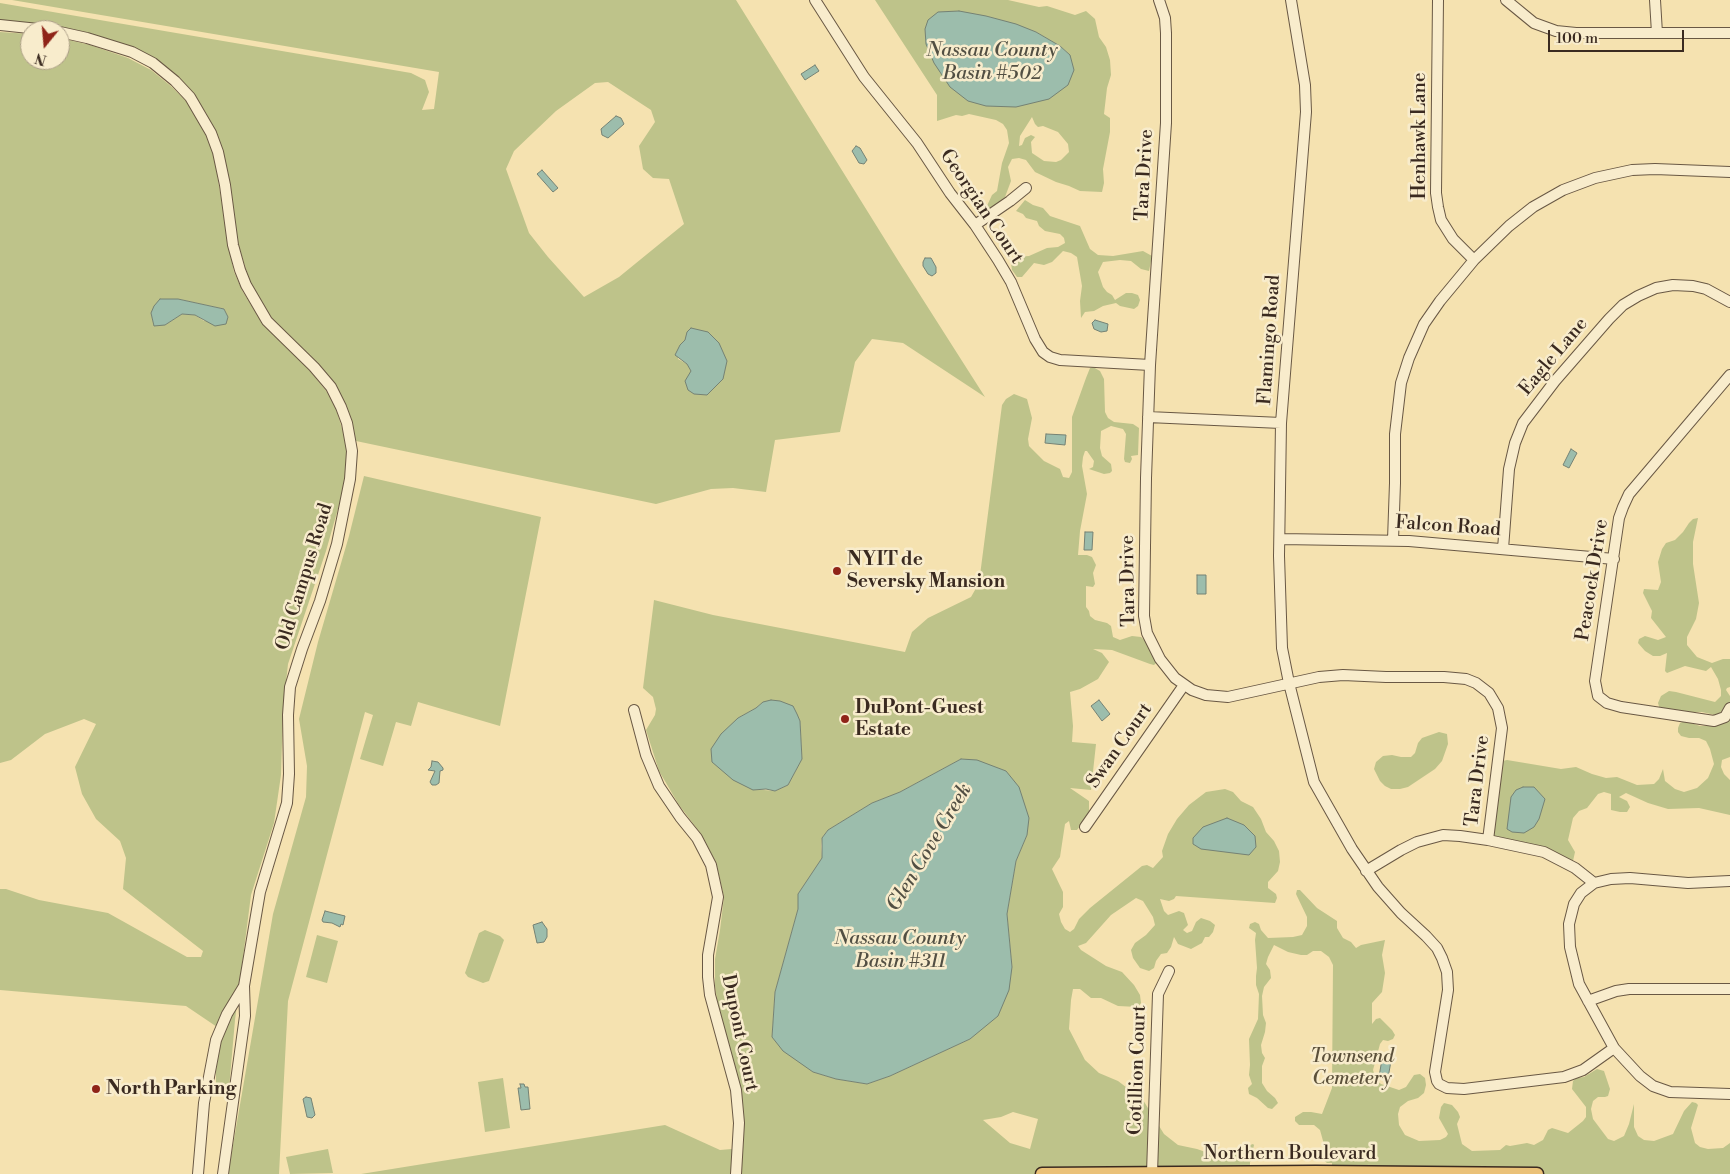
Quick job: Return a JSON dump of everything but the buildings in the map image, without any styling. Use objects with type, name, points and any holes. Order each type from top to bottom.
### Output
[{"type":"main road","name":"Northern Boulevard","points":[[1042,1174],[1152,1172],[1537,1174]]},
{"type":"street","name":"Georgian Court","points":[[815,0],[864,77],[917,143],[950,194],[975,224],[1011,282],[1035,339],[1043,352],[1050,357],[1060,360],[1150,365]]},
{"type":"street","name":"Tara Drive","points":[[1159,0],[1166,33],[1166,122],[1148,417],[1144,616],[1147,633],[1160,659],[1175,678],[1184,685],[1206,695],[1228,697],[1319,677],[1343,675],[1386,677],[1444,676],[1466,679],[1481,686],[1498,708],[1502,728],[1488,840]]},
{"type":"street","name":"Flamingo Road","points":[[1291,0],[1305,85],[1306,112],[1281,423],[1280,539],[1282,648],[1314,782],[1366,871],[1388,900],[1437,948],[1442,958],[1448,990],[1435,1072],[1436,1081],[1439,1084],[1446,1088],[1464,1088],[1564,1076],[1583,1070],[1614,1048]]},
{"type":"street","name":"Henhawk Lane","points":[[1438,0],[1436,193],[1441,220],[1453,239],[1474,260]]},
{"type":"street","points":[[1506,0],[1534,23],[1556,31],[1576,33],[1730,33]]},
{"type":"street","points":[[1655,0],[1657,33]]},
{"type":"street","points":[[0,25],[20,27]]},
{"type":"street","name":"Old Campus Road","points":[[70,34],[132,52],[153,63],[190,97],[211,133],[218,152],[225,185],[233,245],[246,285],[267,321],[314,367],[331,387],[347,424],[352,451],[350,480],[337,544],[320,601],[290,688],[288,715],[290,774],[287,803],[260,892],[244,986],[244,1016],[223,1174]]},
{"type":"street","points":[[1393,540],[1395,434],[1401,383],[1409,358],[1424,324],[1440,301],[1474,260],[1533,206],[1563,190],[1595,178],[1632,170],[1730,172]]},
{"type":"street","points":[[975,224],[1026,188]]},
{"type":"street","name":"Eagle Lane","points":[[1503,549],[1510,470],[1515,444],[1523,423],[1555,381],[1609,319],[1623,305],[1638,296],[1656,288],[1673,285],[1706,289],[1730,302]]},
{"type":"street","name":"Peacock Drive","points":[[1728,713],[1718,720],[1709,721],[1621,708],[1607,703],[1598,696],[1596,680],[1619,518],[1629,494],[1730,375]]},
{"type":"street","points":[[1148,417],[1281,423]]},
{"type":"street","name":"Falcon Road","points":[[1280,539],[1393,540],[1614,559]]},
{"type":"street","name":"Swan Court","points":[[1085,827],[1184,685]]},
{"type":"street","name":"Dupont Court","points":[[634,710],[646,755],[659,786],[697,838],[711,865],[718,896],[708,955],[708,977],[710,995],[736,1090],[739,1124],[736,1174]]},
{"type":"street","points":[[1366,871],[1400,850],[1428,838],[1443,835],[1488,840],[1544,852],[1575,868],[1594,883]]},
{"type":"street","points":[[1730,881],[1680,883],[1630,878],[1611,879],[1594,883],[1581,893],[1574,904],[1569,924],[1570,947],[1575,972],[1588,1001],[1614,1048],[1640,1076],[1662,1090],[1670,1092],[1730,1094]]},
{"type":"street","name":"Cotillion Court","points":[[1152,1172],[1158,994],[1169,971]]},
{"type":"street","name":"Old Campus Road","points":[[198,1174],[204,1103],[216,1040],[227,1014],[244,986]]},
{"type":"street","points":[[1588,1001],[1616,991],[1628,989],[1730,989]]},
{"type":"green space","points":[[12,0],[736,0],[985,397],[903,343],[872,339],[855,362],[840,432],[775,440],[766,492],[733,488],[711,489],[656,504],[356,441],[346,405],[334,386],[274,321],[260,303],[251,285],[238,244],[223,151],[206,113],[194,95],[133,49],[89,33],[70,30],[70,20],[20,20],[20,23],[0,22],[0,3],[411,73],[425,80],[429,92],[422,110],[434,109],[439,72]],"holes":[[[608,82],[651,110],[655,122],[639,146],[643,169],[653,178],[669,179],[684,224],[619,277],[584,297],[529,233],[506,169],[514,151],[556,111],[595,83]],[[685,340],[707,395],[687,364],[678,359],[680,345]]]},
{"type":"green space","points":[[875,0],[1008,0],[1039,7],[1047,6],[1075,15],[1086,11],[1095,19],[1099,37],[1106,47],[1110,60],[1111,75],[1107,88],[1104,114],[1110,118],[1110,132],[1103,169],[1104,183],[1102,192],[1080,191],[1056,182],[1035,172],[1026,160],[1019,158],[1012,159],[1008,167],[1011,181],[1005,197],[992,208],[986,208],[992,195],[997,191],[1002,163],[1009,143],[1007,130],[1003,124],[996,120],[969,114],[956,115],[937,121],[937,95]],"holes":[[[986,16],[1036,32],[1060,46],[1070,55]],[[1032,117],[1038,127],[1043,126],[1058,132],[1068,144],[1069,152],[1061,160],[1056,162],[1044,161],[1032,153],[1031,142],[1035,137],[1031,135],[1025,138],[1022,145],[1019,146],[1020,136]]]},
{"type":"green space","points":[[0,32],[20,33],[20,70],[70,70],[70,40],[128,58],[151,70],[186,101],[206,134],[214,156],[234,272],[243,292],[263,324],[310,371],[327,392],[336,409],[346,441],[347,463],[345,484],[326,551],[288,664],[283,710],[281,775],[274,823],[251,895],[235,1020],[228,1100],[216,1086],[216,1070],[223,1031],[186,1006],[0,990],[0,889],[6,889],[39,900],[108,913],[187,957],[201,957],[203,951],[123,889],[126,858],[120,841],[96,819],[82,794],[75,767],[96,724],[84,719],[45,734],[11,760],[0,763]],"holes":[[[178,299],[224,309],[228,318],[204,321],[195,315],[182,314],[165,325],[154,325],[151,313]]]},
{"type":"green space","points":[[1025,200],[1043,208],[1050,216],[1080,226],[1090,249],[1098,255],[1113,256],[1143,251],[1152,256],[1149,271],[1141,269],[1131,261],[1120,260],[1103,262],[1098,272],[1103,287],[1115,300],[1126,293],[1132,293],[1138,295],[1140,300],[1138,306],[1134,309],[1120,306],[1116,303],[1103,306],[1094,311],[1085,312],[1081,318],[1080,301],[1082,286],[1077,257],[1063,251],[1052,262],[1044,265],[1034,263],[1022,277],[1017,277],[1012,270],[1011,263],[1016,257],[1029,256],[1065,243],[1064,238],[1060,234],[1045,231],[1039,226],[1037,221],[1026,218],[1023,214],[1016,211]]},
{"type":"green space","name":"Townsend Cemetery","points":[[1093,367],[1100,371],[1104,379],[1105,412],[1108,418],[1114,422],[1133,424],[1139,428],[1138,455],[1131,456],[1130,463],[1125,462],[1124,459],[1126,434],[1123,429],[1111,426],[1101,431],[1100,448],[1102,456],[1111,464],[1112,471],[1104,474],[1089,469],[1093,467],[1094,461],[1087,451],[1085,451],[1083,457],[1082,466],[1087,494],[1080,531],[1078,555],[1092,557],[1096,565],[1093,573],[1095,584],[1093,587],[1086,586],[1086,607],[1090,616],[1095,620],[1111,626],[1113,637],[1120,640],[1132,636],[1141,637],[1151,646],[1157,662],[1154,665],[1112,650],[1093,649],[1102,653],[1109,662],[1098,679],[1070,692],[1073,726],[1072,742],[1096,744],[1091,790],[1070,788],[1089,801],[1087,817],[1077,830],[1071,830],[1069,821],[1065,824],[1060,857],[1052,869],[1063,892],[1063,907],[1059,914],[1061,922],[1065,929],[1070,932],[1090,908],[1142,866],[1147,865],[1153,868],[1163,857],[1162,851],[1168,834],[1177,819],[1189,805],[1206,792],[1225,789],[1233,792],[1241,801],[1253,807],[1261,819],[1266,832],[1274,841],[1279,851],[1280,862],[1278,871],[1268,882],[1268,888],[1276,894],[1275,903],[1176,896],[1169,901],[1160,899],[1164,911],[1168,915],[1179,911],[1184,913],[1188,925],[1183,930],[1187,933],[1192,931],[1196,922],[1201,918],[1215,925],[1209,937],[1205,937],[1202,943],[1191,949],[1178,944],[1174,937],[1167,953],[1161,954],[1154,968],[1149,971],[1140,968],[1133,958],[1131,950],[1135,943],[1155,925],[1153,917],[1143,901],[1136,898],[1111,915],[1086,943],[1078,946],[1081,950],[1106,966],[1122,972],[1134,985],[1140,995],[1141,1003],[1138,1007],[1118,1006],[1101,998],[1091,998],[1080,989],[1073,989],[1069,1029],[1085,1060],[1099,1073],[1118,1081],[1143,1100],[1164,1134],[1178,1145],[1214,1155],[1224,1154],[1253,1144],[1255,1155],[1250,1162],[1250,1172],[1332,1172],[1332,1163],[1327,1163],[1320,1157],[1321,1152],[1325,1148],[1320,1130],[1314,1125],[1299,1125],[1295,1121],[1295,1117],[1303,1112],[1322,1114],[1332,1088],[1333,965],[1329,957],[1321,951],[1313,951],[1307,955],[1301,955],[1288,952],[1274,945],[1266,964],[1270,970],[1271,978],[1264,987],[1262,996],[1263,1015],[1266,1023],[1261,1045],[1265,1058],[1262,1066],[1262,1083],[1278,1103],[1272,1109],[1268,1108],[1257,1098],[1249,1094],[1248,1088],[1252,1084],[1249,1075],[1249,1039],[1258,1019],[1259,994],[1256,985],[1256,933],[1249,928],[1250,924],[1255,922],[1259,924],[1261,930],[1268,938],[1302,935],[1307,926],[1307,917],[1296,894],[1297,890],[1300,890],[1317,908],[1337,921],[1337,928],[1343,938],[1351,942],[1356,948],[1361,945],[1385,940],[1382,955],[1385,973],[1382,992],[1372,1003],[1372,1024],[1376,1019],[1380,1018],[1395,1035],[1393,1039],[1383,1040],[1380,1044],[1373,1070],[1376,1080],[1381,1084],[1399,1090],[1406,1087],[1414,1075],[1420,1074],[1425,1078],[1426,1085],[1424,1093],[1400,1107],[1398,1114],[1399,1125],[1405,1135],[1419,1141],[1440,1140],[1446,1137],[1448,1134],[1439,1118],[1441,1107],[1444,1103],[1452,1105],[1458,1112],[1460,1117],[1457,1124],[1462,1144],[1472,1151],[1500,1150],[1506,1145],[1527,1143],[1534,1145],[1543,1140],[1548,1130],[1552,1128],[1568,1133],[1583,1121],[1586,1117],[1586,1107],[1572,1089],[1573,1081],[1597,1069],[1604,1071],[1610,1089],[1608,1096],[1598,1097],[1593,1101],[1591,1109],[1593,1119],[1608,1139],[1614,1141],[1624,1136],[1634,1104],[1634,1127],[1638,1136],[1644,1140],[1654,1141],[1673,1134],[1684,1111],[1692,1102],[1696,1103],[1698,1105],[1691,1128],[1695,1143],[1700,1147],[1708,1149],[1723,1148],[1730,1143],[1730,1174],[361,1174],[665,1125],[720,1150],[743,1148],[743,1103],[715,986],[715,959],[724,897],[716,862],[701,834],[679,805],[659,771],[646,730],[655,715],[656,709],[653,697],[643,688],[654,600],[713,615],[905,652],[912,632],[928,618],[971,597],[979,583],[1002,405],[1006,399],[1014,394],[1027,399],[1032,418],[1028,439],[1029,446],[1044,461],[1060,469],[1063,477],[1069,478],[1072,472],[1072,417],[1090,368]],"holes":[[[763,702],[792,706],[800,721],[802,759],[788,785],[775,791],[753,789],[738,718]],[[961,759],[1006,771],[1027,835],[1016,861],[1007,914],[1012,967],[970,1039],[890,1076],[867,1084],[836,1079],[813,1072],[772,1037],[775,992],[798,909],[798,894],[822,858],[822,838],[828,830],[872,803],[900,792]],[[1013,1112],[1038,1119],[1030,1149],[1010,1143],[983,1120],[1001,1117]]]},
{"type":"green space","points":[[364,476],[541,517],[500,726],[418,702],[411,726],[396,722],[383,766],[360,759],[373,715],[365,712],[288,1001],[279,1174],[228,1174],[273,914],[306,797],[307,766],[299,719],[318,642],[349,536]]},
{"type":"green space","points":[[1698,518],[1693,542],[1693,564],[1699,603],[1696,619],[1687,637],[1687,645],[1697,657],[1712,663],[1723,659],[1730,659],[1730,687],[1726,690],[1730,696],[1730,703],[1720,713],[1715,715],[1702,712],[1664,712],[1660,710],[1658,703],[1661,696],[1669,691],[1715,702],[1721,696],[1718,679],[1711,667],[1706,671],[1685,666],[1667,673],[1665,671],[1667,653],[1653,656],[1638,643],[1639,639],[1645,636],[1658,640],[1666,637],[1651,618],[1652,611],[1643,593],[1644,589],[1658,590],[1661,582],[1658,562],[1662,549],[1666,543],[1675,540],[1693,519]]},
{"type":"green space","points":[[1730,711],[1730,757],[1722,760],[1721,767],[1724,774],[1730,780],[1730,815],[1699,808],[1668,809],[1648,803],[1626,793],[1619,797],[1627,801],[1630,807],[1627,812],[1620,812],[1611,810],[1611,794],[1604,792],[1598,794],[1587,808],[1579,811],[1573,818],[1568,840],[1575,852],[1573,861],[1488,840],[1498,762],[1507,760],[1561,769],[1576,767],[1592,774],[1606,778],[1617,777],[1637,785],[1654,784],[1659,779],[1663,769],[1665,781],[1675,789],[1684,792],[1697,788],[1708,778],[1714,764],[1706,741],[1699,738],[1681,736],[1678,732],[1680,723],[1685,721],[1700,726],[1716,726]]},
{"type":"green space","points":[[1439,732],[1447,734],[1448,744],[1442,761],[1435,769],[1408,787],[1400,789],[1391,789],[1380,781],[1374,769],[1376,762],[1383,756],[1411,757],[1422,738]]},
{"type":"green space","points":[[485,930],[500,936],[504,940],[489,981],[483,983],[468,977],[465,973],[479,933]]},
{"type":"green space","points":[[317,935],[338,941],[327,983],[306,977]]},
{"type":"green space","points":[[503,1078],[510,1128],[485,1132],[478,1082]]},
{"type":"green space","points":[[328,1149],[333,1173],[290,1174],[286,1157]]},
{"type":"water","name":"Nassau County Basin #502","points":[[959,11],[1016,24],[1036,32],[1060,46],[1070,55],[1074,70],[1068,85],[1049,99],[1016,107],[986,106],[968,101],[950,87],[934,63],[926,44],[925,29],[928,20],[938,12]]},
{"type":"water","points":[[815,65],[819,71],[805,80],[801,74]]},
{"type":"water","points":[[616,116],[621,118],[624,124],[608,138],[602,135],[601,129]]},
{"type":"water","points":[[856,146],[860,148],[867,160],[864,164],[859,163],[852,151]]},
{"type":"water","points":[[542,170],[558,188],[553,192],[537,174]]},
{"type":"water","points":[[925,258],[931,258],[936,267],[936,273],[932,276],[928,274],[923,266]]},
{"type":"water","points":[[160,299],[178,299],[224,309],[228,317],[226,324],[215,326],[195,315],[182,314],[165,325],[154,326],[151,313]]},
{"type":"water","points":[[1095,320],[1108,324],[1107,331],[1101,332],[1094,329],[1092,323]]},
{"type":"water","points":[[691,328],[708,332],[719,343],[727,361],[723,379],[707,395],[694,394],[688,390],[685,381],[691,371],[687,364],[675,355]]},
{"type":"water","points":[[1046,434],[1066,435],[1065,445],[1045,443]]},
{"type":"water","points":[[1571,449],[1577,453],[1569,468],[1563,465]]},
{"type":"water","points":[[1085,532],[1093,532],[1092,550],[1084,550]]},
{"type":"water","points":[[1197,575],[1206,575],[1206,594],[1197,594]]},
{"type":"water","points":[[771,700],[793,706],[800,721],[802,759],[788,785],[775,791],[766,789],[753,790],[733,780],[712,762],[711,749],[721,734],[738,718],[763,702]]},
{"type":"water","points":[[1099,700],[1110,714],[1102,721],[1091,706]]},
{"type":"water","name":"Nassau County Basin #311","points":[[961,759],[977,760],[1006,771],[1019,787],[1029,818],[1027,835],[1016,861],[1007,914],[1012,967],[1009,990],[998,1016],[970,1039],[890,1076],[867,1084],[836,1079],[813,1072],[783,1051],[772,1037],[775,992],[798,909],[798,894],[822,858],[822,838],[828,830],[872,803],[900,792]]},
{"type":"water","points":[[432,761],[438,762],[443,768],[440,771],[439,783],[436,785],[432,785],[430,782],[435,771],[428,770],[431,767]]},
{"type":"water","points":[[1523,787],[1534,787],[1545,799],[1539,819],[1534,827],[1524,833],[1512,832],[1507,829],[1511,797],[1516,790]]},
{"type":"water","points":[[1227,818],[1244,825],[1255,836],[1256,847],[1249,855],[1201,849],[1193,844],[1193,838],[1203,827]]},
{"type":"water","points":[[325,911],[345,916],[343,925],[341,924],[340,927],[332,923],[323,922]]},
{"type":"water","points":[[542,922],[547,929],[547,937],[544,942],[537,943],[533,925]]},
{"type":"water","points":[[1382,1059],[1391,1061],[1388,1078],[1379,1077]]},
{"type":"water","points":[[520,1084],[528,1087],[530,1109],[521,1110],[518,1088],[521,1088]]},
{"type":"water","points":[[306,1097],[311,1098],[315,1115],[312,1118],[307,1117],[303,1099]]},
{"type":"place","name":"NYIT de Seversky Mansion","points":[[837,571]]},
{"type":"place","name":"DuPont-Guest Estate","points":[[845,719]]},
{"type":"place","name":"North Parking","points":[[96,1089]]},
{"type":"water label","name":"Glen Cove Creek","points":[[930,848]]}]
